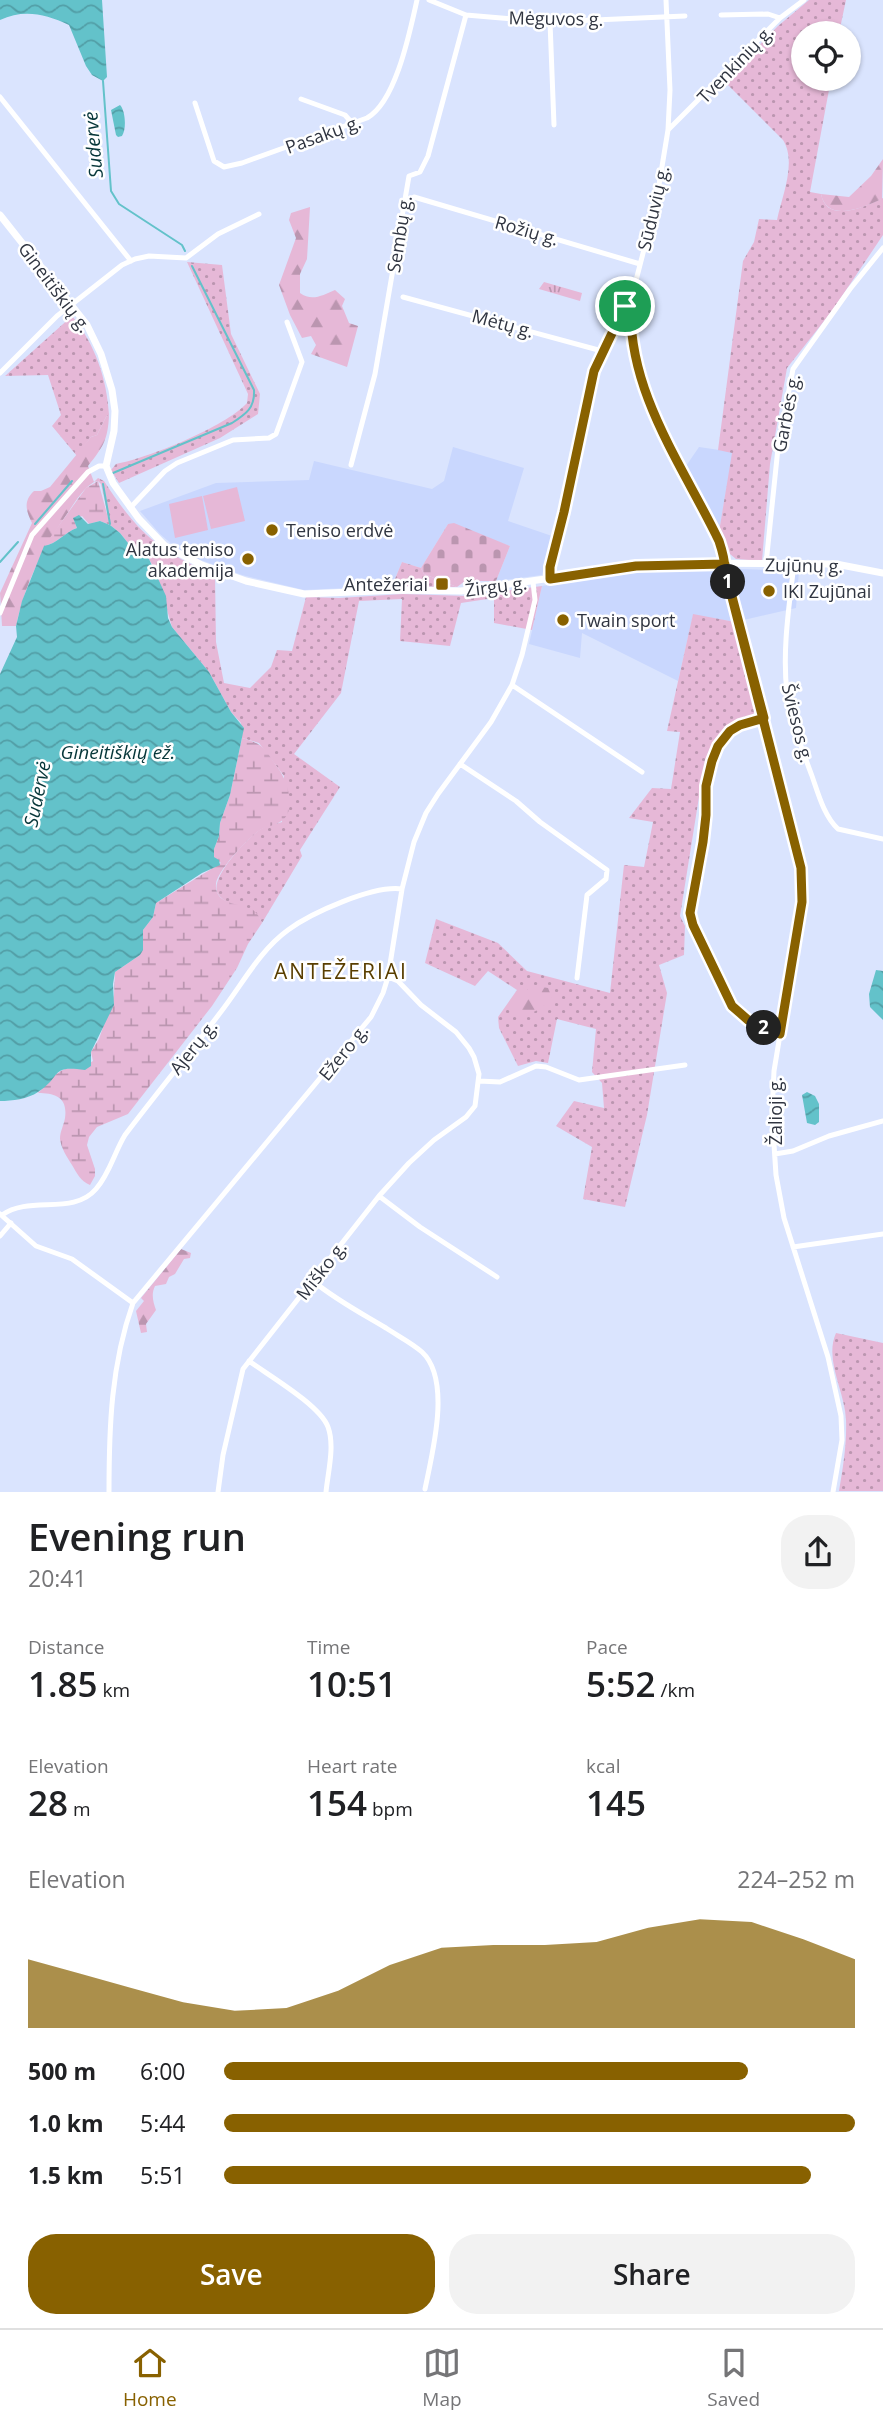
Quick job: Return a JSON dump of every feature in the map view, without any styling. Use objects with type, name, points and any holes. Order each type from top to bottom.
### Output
[{"type":"street","name":"Pasakų g.","points":[[195,103],[214,161],[224,167],[372,116],[384,101],[401,65],[417,0]]},
{"type":"street","name":"Mėguvos g.","points":[[429,0],[466,15],[550,22],[685,16]]},
{"type":"street","name":"Sūduvių g.","points":[[666,0],[668,130],[656,204],[631,304],[634,353],[643,387],[719,541],[725,564]]},
{"type":"street","name":"Tvenkinių g.","points":[[668,130],[780,18],[804,0]]},
{"type":"street","points":[[721,15],[768,14],[780,18]]},
{"type":"street","name":"Sembų g.","points":[[351,465],[375,374],[409,176],[420,172],[428,156],[466,15]]},
{"type":"street","points":[[550,22],[554,125]]},
{"type":"street","points":[[0,97],[131,261]]},
{"type":"street","points":[[301,99],[345,115],[352,123]]},
{"type":"street","name":"Rožių g.","points":[[414,197],[640,264]]},
{"type":"street","points":[[0,373],[71,304],[131,261],[149,256],[186,258],[218,234],[259,214]]},
{"type":"street","name":"Gineitiškių g.","points":[[0,215],[71,304],[96,341],[111,388],[115,421],[106,466]]},
{"type":"street","name":"Garbės g.","points":[[766,564],[778,448],[793,369],[883,248]]},
{"type":"street","name":"Mėtų g.","points":[[403,297],[603,351]]},
{"type":"street","points":[[550,579],[550,567],[594,371],[622,310],[631,304]]},
{"type":"street","points":[[130,508],[165,471],[177,463],[233,440],[269,438],[276,434],[302,362],[286,322]]},
{"type":"street","points":[[0,613],[32,536],[88,472],[99,466],[106,466]]},
{"type":"street","name":"Žirgų g.","points":[[106,466],[113,483],[130,508],[159,541],[181,555],[227,575],[297,593],[461,591],[636,566],[725,564]]},
{"type":"street","name":"Zujūnų g.","points":[[725,564],[836,564],[883,573]]},
{"type":"street","name":"Žalioji g.","points":[[725,564],[798,851],[801,875],[802,902],[772,1099],[779,1194],[828,1357],[841,1416],[842,1440],[833,1492]]},
{"type":"street","name":"Šviesos g.","points":[[794,564],[787,627],[786,676],[799,740],[832,823],[838,829],[883,839]]},
{"type":"street","name":"Ežero g.","points":[[109,1492],[109,1428],[113,1389],[121,1338],[133,1303],[371,1017],[388,977],[402,888],[414,842],[438,794],[491,722],[512,685],[533,610],[533,582]]},
{"type":"street","points":[[512,685],[642,772]]},
{"type":"street","points":[[764,718],[730,731],[718,746],[712,761],[706,786],[705,828],[690,913],[693,925],[732,1006],[748,1020],[780,1034]]},
{"type":"street","points":[[460,764],[516,801],[540,822],[607,870],[606,879],[587,895],[577,978]]},
{"type":"street","name":"Ajerų g.","points":[[1,1214],[41,1205],[78,1203],[89,1196],[108,1173],[125,1135],[261,956],[289,929],[355,896],[402,888]]},
{"type":"street","points":[[388,977],[398,981],[421,1005],[463,1039],[474,1057],[479,1081],[500,1082],[536,1066],[579,1080],[685,1065]]},
{"type":"street","name":"Miško g.","points":[[218,1492],[234,1397],[248,1361],[379,1196],[433,1140],[472,1112],[479,1081]]},
{"type":"street","points":[[775,1154],[786,1154],[829,1136],[883,1121]]},
{"type":"street","points":[[379,1196],[420,1227],[498,1277]]},
{"type":"street","points":[[1,1214],[40,1249],[72,1259],[133,1303]]},
{"type":"street","points":[[0,1236],[11,1223]]},
{"type":"street","points":[[793,1247],[883,1234]]},
{"type":"street","points":[[313,1281],[330,1295],[409,1342],[429,1360],[435,1379],[437,1420],[425,1489]]},
{"type":"street","points":[[248,1361],[295,1393],[321,1415],[327,1424],[330,1447],[326,1492]]},
{"type":"shaded area","points":[[453,447],[524,468],[508,521],[552,536],[542,575],[496,581],[510,546],[448,524],[421,568],[402,562],[392,586],[304,590],[242,575],[198,559],[175,547],[140,511],[216,483],[309,480],[314,461],[432,489],[444,481]]},
{"type":"shaded area","points":[[699,447],[733,452],[719,532],[686,466]]},
{"type":"shaded area","points":[[710,568],[799,571],[796,608],[735,622],[693,615],[678,681],[582,633],[580,658],[529,644],[542,586],[633,571]]},
{"type":"green space","points":[[809,0],[846,0],[842,21],[791,21],[791,91],[829,91],[810,192],[821,194],[831,209],[839,211],[848,211],[883,198],[883,235],[832,311],[787,368],[770,464],[762,561],[736,559],[730,554],[719,532],[732,453],[718,450],[743,261],[754,242],[759,219],[777,220],[789,158],[783,140],[724,81],[778,26]]},
{"type":"green space","points":[[883,159],[882,199],[847,211],[831,209],[825,203],[821,194],[849,197],[871,176]]},
{"type":"green space","points":[[310,207],[307,259],[300,274],[300,293],[313,297],[335,290],[345,299],[342,306],[349,323],[358,326],[347,367],[311,354],[316,345],[311,336],[302,338],[279,285],[296,238],[289,220],[291,213]]},
{"type":"green space","points":[[187,262],[222,265],[231,334],[260,394],[258,414],[220,438],[119,483],[111,470],[116,464],[185,440],[222,422],[247,403],[248,394]]},
{"type":"green space","points":[[544,282],[582,293],[580,301],[539,289]]},
{"type":"green space","points":[[72,316],[87,338],[98,362],[106,388],[109,415],[97,435],[91,437],[77,456],[52,426],[61,415],[48,375],[5,376]]},
{"type":"green space","points":[[109,415],[104,443],[88,466],[94,482],[77,499],[43,552],[30,580],[16,626],[2,626],[0,593],[32,523],[27,510],[28,499],[34,491],[50,487],[91,437],[97,435]]},
{"type":"green space","points":[[98,478],[104,481],[139,527],[164,549],[215,575],[216,642],[224,683],[250,688],[271,667],[277,650],[292,651],[306,597],[403,594],[467,596],[542,586],[532,630],[494,623],[494,598],[461,603],[450,646],[400,641],[402,599],[359,601],[341,693],[294,754],[340,787],[300,850],[302,856],[262,923],[253,912],[223,899],[216,887],[224,869],[247,840],[263,828],[282,822],[284,776],[259,743],[242,738],[241,723],[231,712],[209,672],[172,627],[156,572],[149,559],[136,553],[110,525],[101,484],[94,482]]},
{"type":"green space","points":[[98,481],[110,525],[100,521],[89,524],[82,516],[74,520],[77,528],[44,546],[86,488]]},
{"type":"green space","points":[[237,487],[245,521],[211,529],[203,496]]},
{"type":"green space","points":[[202,496],[208,530],[175,538],[169,504]]},
{"type":"green space","points":[[454,523],[510,546],[496,581],[465,581],[457,587],[424,574],[421,568],[448,524]]},
{"type":"green space","points":[[402,562],[421,568],[424,574],[457,587],[392,586]]},
{"type":"green space","points":[[693,614],[735,622],[756,709],[752,717],[732,723],[710,750],[702,778],[680,916],[685,926],[684,955],[659,965],[667,993],[647,1115],[625,1207],[583,1199],[592,1147],[556,1126],[574,1101],[604,1108],[602,1083],[592,1072],[596,1029],[557,1019],[548,1063],[536,1061],[518,1066],[499,1028],[498,1017],[517,990],[488,971],[475,986],[425,963],[436,919],[498,943],[527,971],[610,993],[624,865],[644,867],[653,822],[629,818],[652,788],[671,789],[680,732],[667,731]]},
{"type":"green space","points":[[242,738],[260,745],[278,768],[285,780],[289,811],[280,822],[255,834],[234,855],[216,884],[219,896],[253,910],[262,923],[212,1006],[128,1114],[97,1127],[89,1137],[87,1145],[95,1169],[90,1185],[79,1176],[62,1146],[60,1136],[65,1111],[62,1101],[55,1095],[38,1093],[61,1071],[80,1069],[93,1061],[91,1052],[99,1039],[114,995],[115,972],[140,955],[143,930],[153,917],[156,903],[221,863],[214,857],[214,849],[230,795]]},
{"type":"green space","points":[[535,986],[548,988],[552,998],[535,1011],[515,1014],[511,1004],[519,993]]},
{"type":"green space","points":[[181,1249],[191,1253],[190,1258],[184,1259],[166,1284],[155,1286],[153,1298],[156,1310],[146,1324],[147,1332],[141,1333],[136,1311],[144,1301],[141,1298]]},
{"type":"green space","points":[[836,1333],[883,1343],[883,1491],[839,1491],[846,1420],[832,1354]]},
{"type":"water","points":[[0,0],[102,0],[107,77],[103,81],[92,75],[69,25],[34,14],[0,20]]},
{"type":"water","points":[[120,105],[125,124],[124,133],[118,137],[111,110]]},
{"type":"water","name":"Gineitiškių ež.","points":[[79,515],[88,524],[100,521],[110,525],[136,553],[149,559],[166,596],[168,618],[172,627],[209,672],[231,712],[244,728],[230,795],[214,849],[214,857],[219,860],[220,865],[202,873],[156,903],[153,917],[143,930],[143,950],[115,972],[114,1005],[91,1052],[91,1066],[85,1070],[66,1069],[57,1073],[46,1086],[34,1094],[0,1101],[0,674],[17,637],[16,626],[22,601],[44,546],[77,528],[73,518]]},
{"type":"water","points":[[876,970],[883,971],[883,1020],[870,1007],[869,994]]},
{"type":"water","points":[[807,1092],[815,1096],[819,1104],[819,1122],[815,1125],[807,1123],[802,1095]]},
{"type":"waterway","name":"Sudervė","points":[[103,81],[111,191],[119,204],[182,245],[185,251]]},
{"type":"waterway","name":"Sudervė","points":[[113,473],[232,423],[245,413],[253,401],[254,390],[192,266]]},
{"type":"waterway","points":[[35,524],[72,481]]},
{"type":"waterway","name":"Sudervė","points":[[103,484],[110,524]]},
{"type":"waterway","points":[[0,562],[18,542]]},
{"type":"place","name":"Teniso erdvė","points":[[272,530]]},
{"type":"place","name":"Alatus teniso akademija","points":[[248,559]]},
{"type":"place","name":"Antežeriai","points":[[442,584]]},
{"type":"place","name":"IKI Zujūnai","points":[[769,591]]},
{"type":"place","name":"Twain sport","points":[[563,620]]},
{"type":"district","name":"ANTEŽERIAI","points":[[341,971]]},
{"type":"route","points":[[625,306],[594,371],[550,567],[550,579],[636,566],[676,563],[725,564],[725,570],[764,718],[798,851],[801,868],[802,902],[780,1034],[748,1020],[735,1010],[691,919],[703,842],[706,786],[712,761],[723,737],[730,731],[764,718],[737,619],[725,570],[725,564],[723,552],[643,387],[634,353],[631,304],[625,306]]}]
